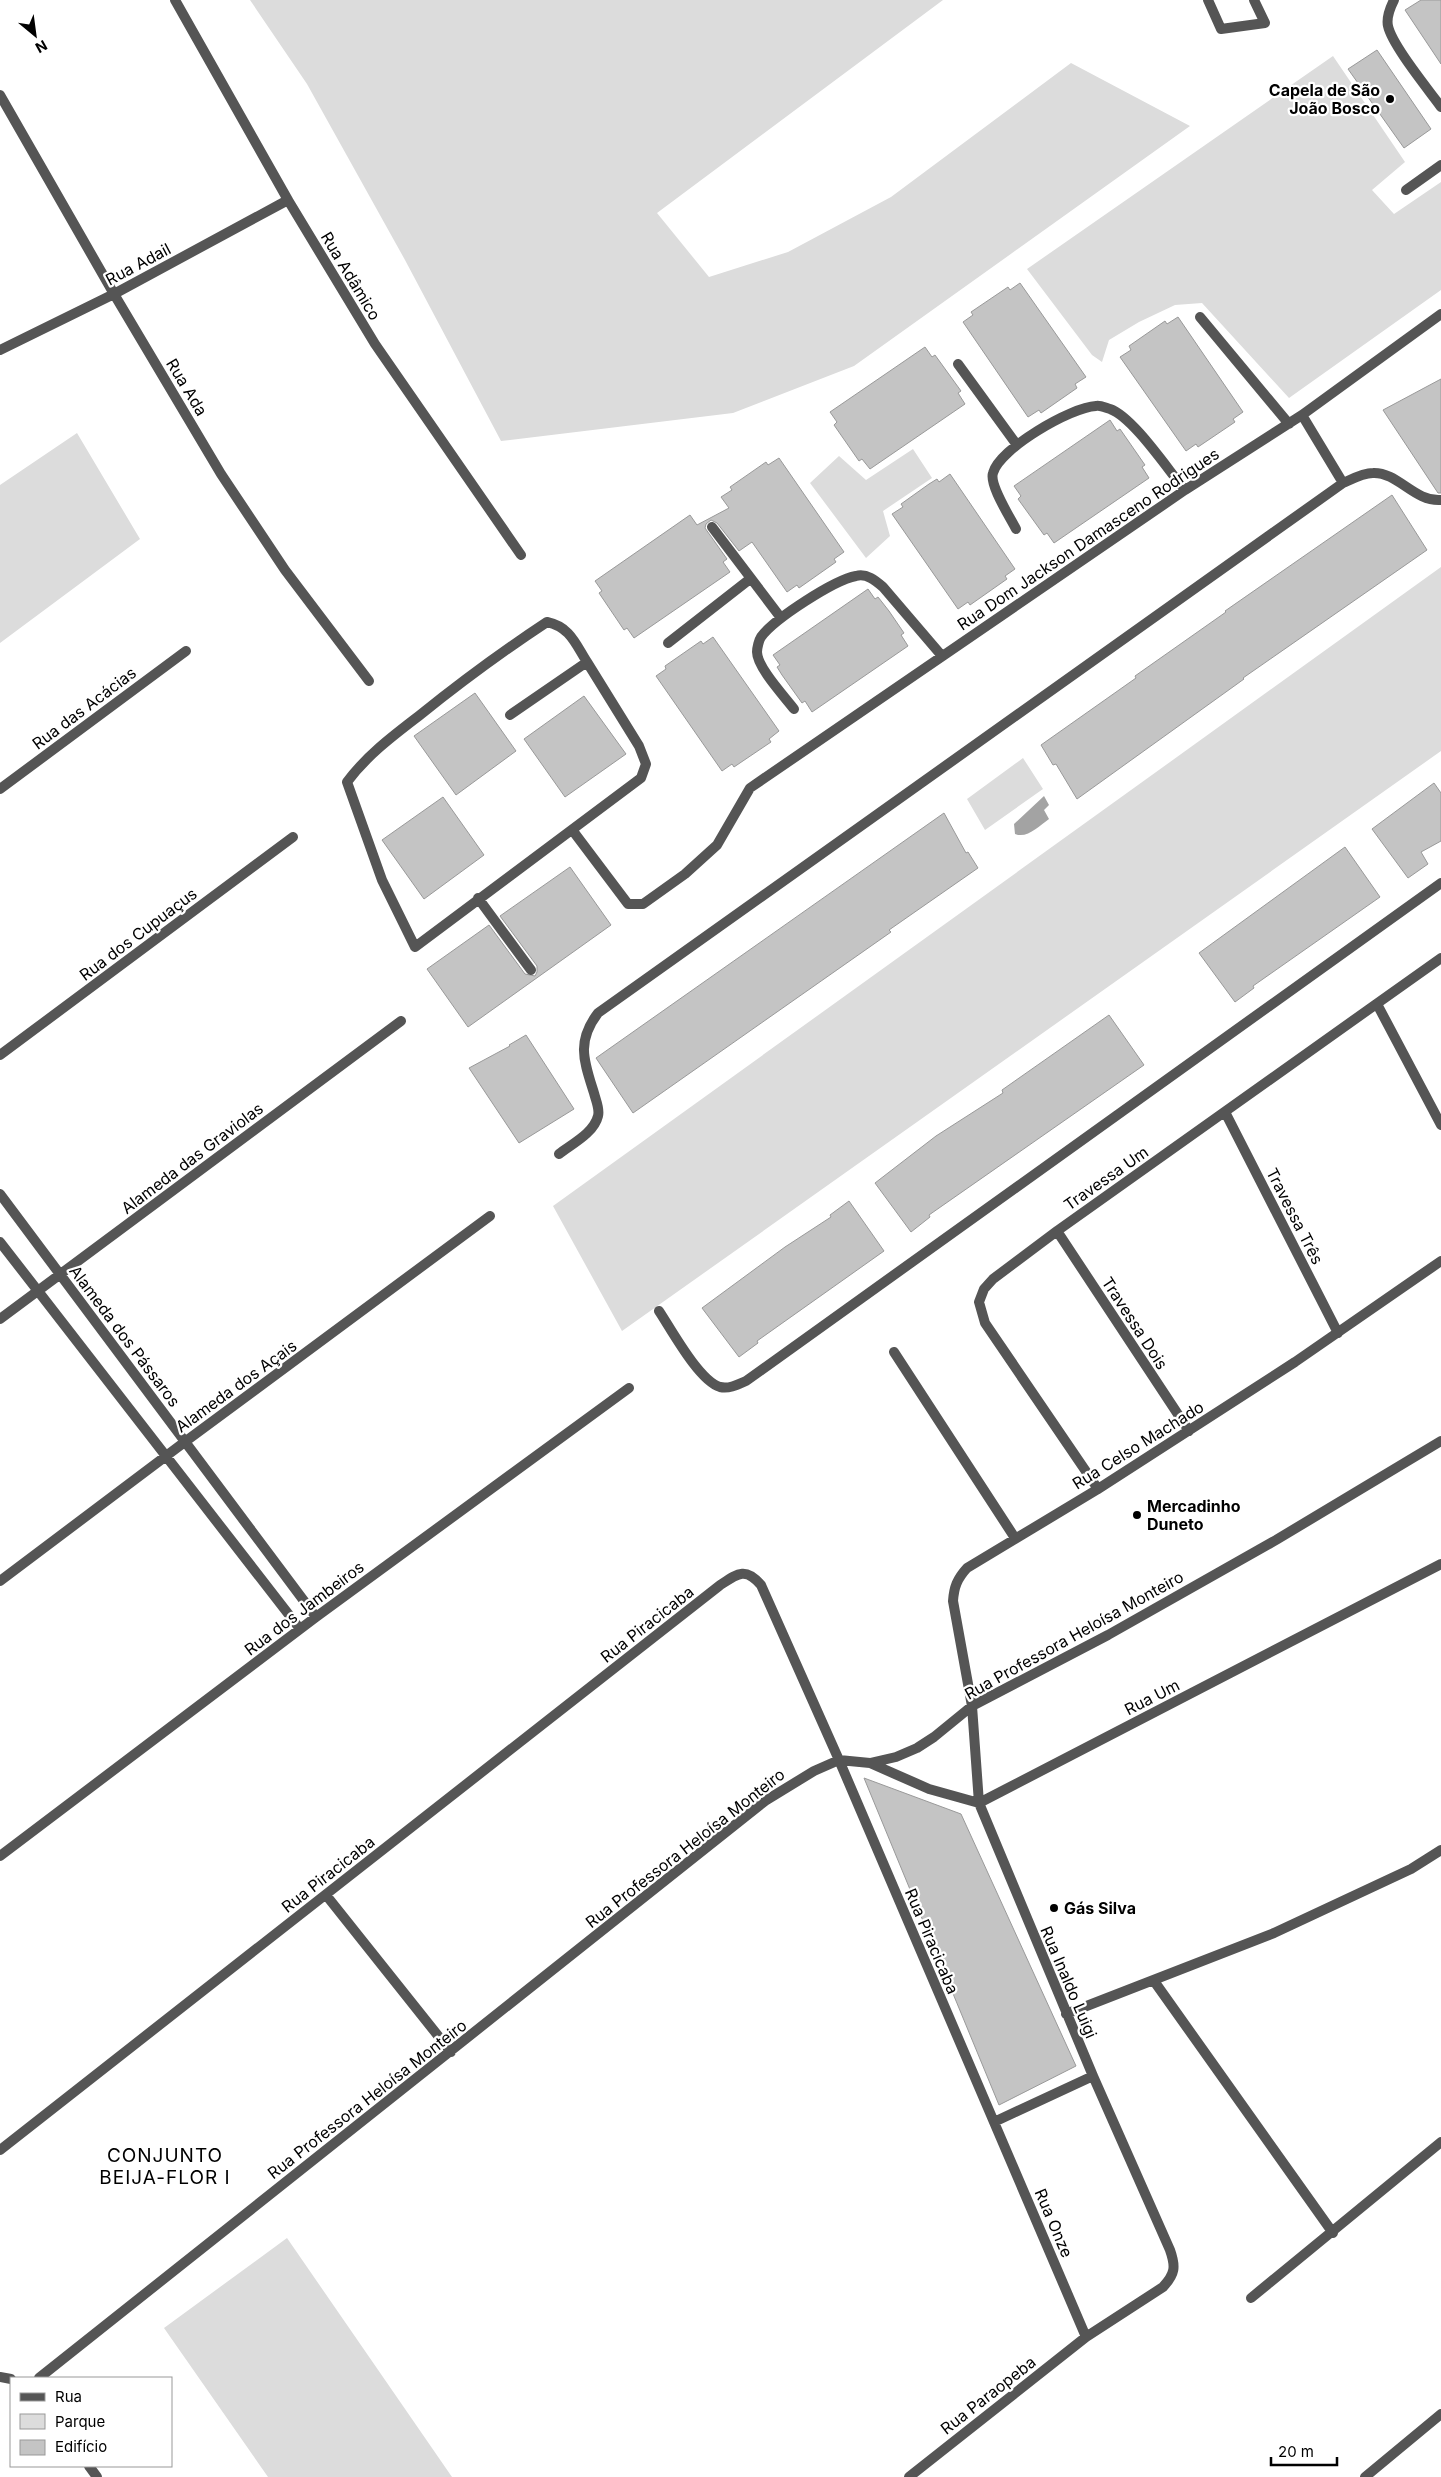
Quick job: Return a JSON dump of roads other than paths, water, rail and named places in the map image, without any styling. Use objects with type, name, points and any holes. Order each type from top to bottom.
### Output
[{"type":"street","name":"Rua Adâmico","points":[[175,0],[288,200],[375,344],[521,555]]},
{"type":"street","points":[[1208,0],[1221,29],[1265,23],[1254,0]]},
{"type":"street","points":[[1394,0],[1389,11],[1388,26],[1400,50],[1441,108]]},
{"type":"street","name":"Rua Ada","points":[[0,95],[114,294],[221,474],[285,570],[369,681]]},
{"type":"street","points":[[1406,190],[1441,165]]},
{"type":"street","name":"Rua Adail","points":[[0,350],[114,294],[288,200]]},
{"type":"street","name":"Rua Dom Jackson Damasceno Rodrigues","points":[[573,831],[628,904],[643,904],[685,874],[717,845],[750,788],[1185,490],[1289,424],[1441,314]]},
{"type":"street","points":[[1200,317],[1289,424]]},
{"type":"street","points":[[958,364],[1017,445]]},
{"type":"street","points":[[1016,529],[996,490],[992,475],[996,464],[1017,445],[1071,412],[1096,405],[1112,410],[1126,419],[1185,490]]},
{"type":"street","points":[[1302,415],[1343,483]]},
{"type":"street","points":[[559,1154],[582,1137],[592,1127],[598,1117],[598,1105],[583,1046],[587,1027],[598,1013],[1343,483],[1371,472],[1384,473],[1425,498],[1441,500]]},
{"type":"street","points":[[712,527],[781,618]]},
{"type":"street","points":[[794,709],[760,663],[757,652],[760,638],[781,618],[828,588],[858,575],[873,578],[942,656]]},
{"type":"street","points":[[668,643],[750,579]]},
{"type":"street","points":[[547,622],[561,625],[588,662],[639,746],[646,764],[642,778],[573,831],[478,898],[415,947],[382,880],[347,782],[358,766],[395,734],[504,650],[547,622]]},
{"type":"street","name":"Rua das Acácias","points":[[0,789],[186,651]]},
{"type":"street","points":[[510,715],[588,662]]},
{"type":"street","name":"Rua dos Cupuaçus","points":[[0,1055],[293,837]]},
{"type":"street","points":[[659,1311],[704,1376],[718,1386],[729,1388],[746,1381],[1441,883]]},
{"type":"street","points":[[478,898],[532,970]]},
{"type":"street","name":"Travessa Um","points":[[1098,1489],[984,1323],[979,1302],[984,1289],[993,1279],[1057,1231],[1441,958]]},
{"type":"street","points":[[1377,1004],[1441,1125]]},
{"type":"street","name":"Alameda das Graviolas","points":[[0,1319],[401,1021]]},
{"type":"street","name":"Travessa Três","points":[[1225,1112],[1338,1333]]},
{"type":"street","name":"Alameda dos Pássaros","points":[[0,1194],[316,1617]]},
{"type":"street","name":"Alameda dos Açais","points":[[0,1582],[186,1441],[490,1216]]},
{"type":"street","name":"Travessa Dois","points":[[1057,1231],[1189,1431]]},
{"type":"street","points":[[0,1242],[300,1629]]},
{"type":"street","name":"Rua Celso Machado","points":[[972,1706],[953,1601],[954,1587],[958,1578],[967,1568],[1098,1489],[1189,1431],[1338,1333],[1441,1261]]},
{"type":"street","points":[[894,1352],[1015,1538]]},
{"type":"street","name":"Rua dos Jambeiros","points":[[0,1856],[316,1617],[629,1388]]},
{"type":"street","name":"Rua Professora Heloísa Monteiro","points":[[40,2377],[765,1801],[814,1770],[839,1760],[870,1763],[896,1757],[917,1748],[934,1737],[972,1706],[1108,1635],[1276,1540],[1441,1441]]},
{"type":"street","name":"Rua Um","points":[[979,1803],[1441,1564]]},
{"type":"street","name":"Rua Piracicaba","points":[[0,2150],[719,1586],[737,1574],[751,1574],[761,1585],[839,1760],[994,2122]]},
{"type":"street","name":"Rua Inaldo Luigi","points":[[972,1706],[979,1803],[1066,2014],[1170,2250],[1174,2271],[1173,2276],[1163,2287],[1086,2336]]},
{"type":"street","points":[[870,1763],[929,1789],[979,1803]]},
{"type":"street","points":[[1066,2014],[1274,1933],[1411,1869],[1441,1850]]},
{"type":"street","points":[[326,1895],[451,2052]]},
{"type":"street","points":[[1154,1980],[1333,2232]]},
{"type":"street","points":[[994,2122],[1092,2072]]},
{"type":"street","name":"Rua Onze","points":[[994,2122],[1086,2336]]},
{"type":"street","points":[[1252,2298],[1441,2142]]},
{"type":"street","name":"Rua Paraopeba","points":[[909,2477],[1086,2336]]},
{"type":"street","points":[[1365,2477],[1441,2414]]},
{"type":"place","name":"Capela de São João Bosco","points":[[1390,99]]},
{"type":"place","name":"Mercadinho Duneto","points":[[1137,1515]]},
{"type":"place","name":"Gás Silva","points":[[1054,1908]]},
{"type":"district","name":"CONJUNTO BEIJA-FLOR I","points":[[165,2166]]}]
